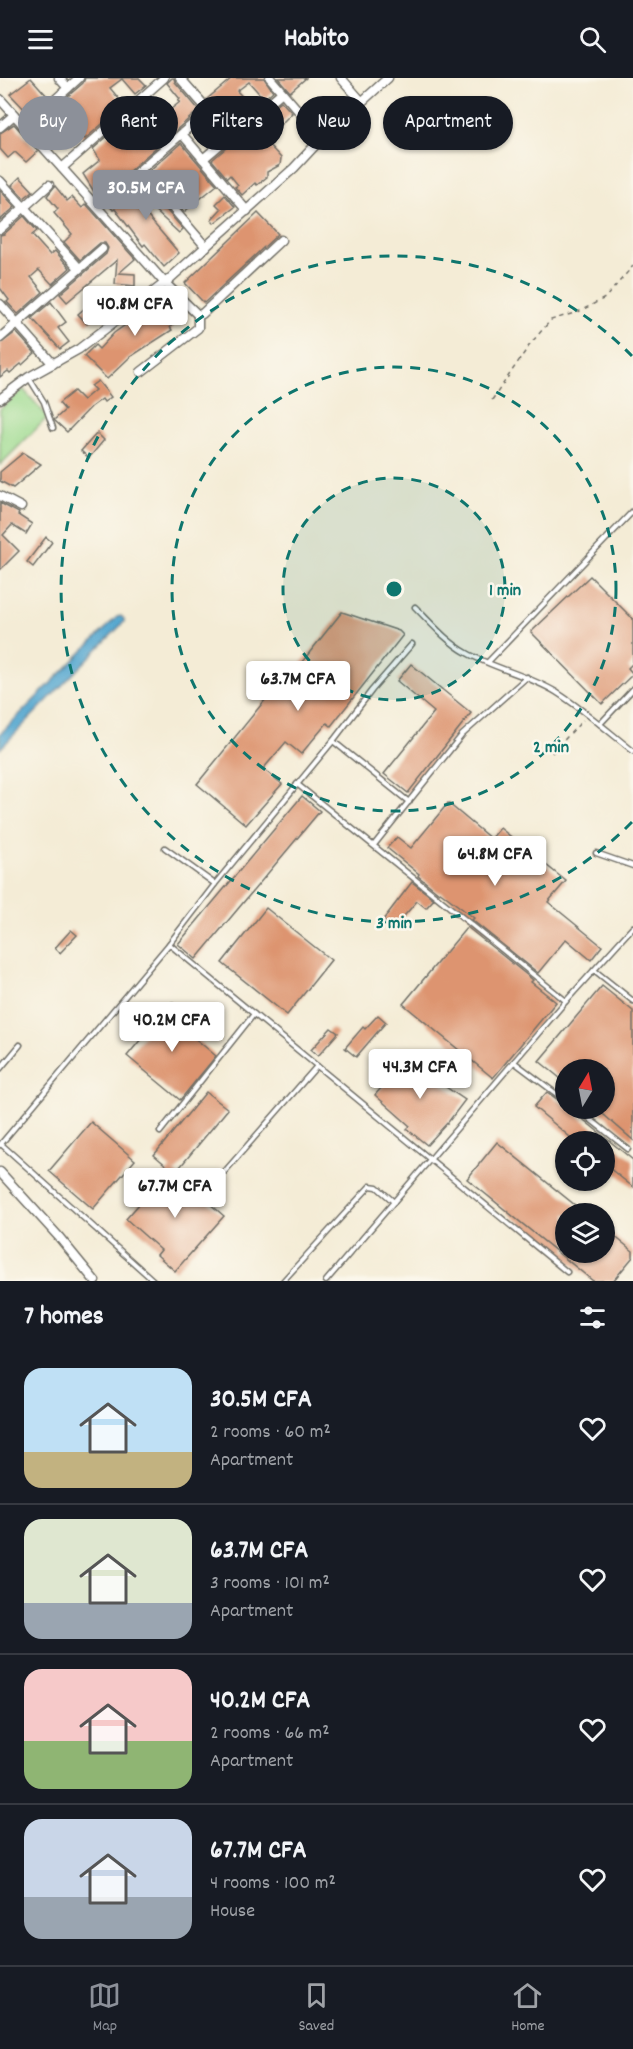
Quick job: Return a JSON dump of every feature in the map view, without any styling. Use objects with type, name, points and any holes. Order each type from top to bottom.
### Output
[{"type":"street","points":[[59,78],[68,88]]},
{"type":"street","points":[[59,96],[79,78]]},
{"type":"street","points":[[62,168],[164,78]]},
{"type":"street","points":[[180,78],[196,96]]},
{"type":"street","points":[[270,78],[296,108]]},
{"type":"street","points":[[341,78],[357,96]]},
{"type":"street","points":[[368,96],[388,78]]},
{"type":"street","points":[[277,96],[282,92]]},
{"type":"street","points":[[0,99],[18,119]]},
{"type":"street","points":[[0,127],[14,115]]},
{"type":"street","points":[[97,207],[190,127]]},
{"type":"street","points":[[182,134],[247,211]]},
{"type":"street","points":[[46,150],[165,283],[198,315],[198,328],[141,372]]},
{"type":"street","points":[[203,159],[214,150]]},
{"type":"street","points":[[0,399],[29,377],[79,350],[165,283],[247,211],[311,150]]},
{"type":"street","points":[[140,171],[206,247]]},
{"type":"street","points":[[0,181],[79,268]]},
{"type":"street","points":[[0,229],[49,185]]},
{"type":"street","points":[[198,315],[202,314],[281,240]]},
{"type":"street","points":[[0,338],[102,249]]},
{"type":"street","points":[[0,304],[53,364]]},
{"type":"street","points":[[0,495],[21,507]]},
{"type":"street","points":[[0,1172],[95,1281]]},
{"type":"lane","points":[[29,377],[44,402],[53,428]]},
{"type":"lane","points":[[488,662],[633,511]]},
{"type":"lane","points":[[415,607],[455,645],[467,653],[527,677],[556,692],[600,724],[633,752]]},
{"type":"lane","points":[[154,1281],[1,1145],[169,944],[215,884],[412,644]]},
{"type":"lane","points":[[374,845],[462,735],[527,677]]},
{"type":"lane","points":[[600,724],[633,689]]},
{"type":"lane","points":[[333,741],[409,802]]},
{"type":"lane","points":[[297,784],[566,1001]]},
{"type":"lane","points":[[165,848],[215,884]]},
{"type":"lane","points":[[596,853],[633,866]]},
{"type":"lane","points":[[326,1281],[566,1001],[633,927]]},
{"type":"lane","points":[[169,944],[567,1272]]},
{"type":"lane","points":[[594,970],[633,1001]]},
{"type":"lane","points":[[160,1132],[254,1014]]},
{"type":"lane","points":[[0,1069],[20,1045]]},
{"type":"lane","points":[[514,1062],[555,1093]]},
{"type":"lane","points":[[219,1178],[316,1066]]},
{"type":"lane","points":[[590,1119],[628,1149]]},
{"type":"lane","points":[[283,1281],[370,1186],[377,1187],[394,1202]]},
{"type":"path","points":[[492,400],[531,343],[551,320],[578,312],[605,298],[633,266]]},
{"type":"path","points":[[552,753],[587,714]]},
{"type":"green space","points":[[23,389],[48,417],[0,465],[0,409]]},
{"type":"water","points":[[121,616],[124,622],[0,749],[0,734],[117,617]]},
{"type":"building","points":[[31,78],[47,96],[18,96],[18,102],[10,94]]},
{"type":"building","points":[[85,78],[139,78],[146,85],[135,94],[122,79],[110,88],[117,96],[100,96],[100,126],[88,136],[88,96],[68,96],[83,83]]},
{"type":"building","points":[[174,78],[190,100],[190,118],[178,128],[178,104],[180,102],[178,101],[180,99],[167,83]]},
{"type":"building","points":[[232,78],[264,78],[273,91],[267,96],[261,96],[249,82],[237,91],[242,96],[211,96]]},
{"type":"building","points":[[278,78],[306,78],[290,92]]},
{"type":"building","points":[[284,104],[292,113],[284,121]]},
{"type":"building","points":[[14,124],[18,128],[18,150],[38,151],[26,162],[15,152],[8,158],[0,149],[0,133]]},
{"type":"building","points":[[100,143],[100,150],[153,150],[98,198],[83,174],[100,160],[93,149]]},
{"type":"building","points":[[181,143],[217,185],[184,212],[149,171],[173,150],[178,150]]},
{"type":"building","points":[[224,150],[274,150],[281,158],[280,165],[267,172],[267,177],[257,185],[255,183],[242,195],[235,187],[238,185],[230,175],[227,178],[212,160]]},
{"type":"building","points":[[20,177],[33,191],[24,198],[12,185]]},
{"type":"building","points":[[139,179],[183,229],[179,233],[150,206],[144,212],[179,253],[164,267],[145,244],[143,246],[115,209],[113,210],[109,205]]},
{"type":"building","points":[[55,186],[67,201],[72,197],[82,208],[86,204],[135,259],[119,273],[135,274],[135,286],[115,284],[117,260],[67,302],[60,294],[106,254],[108,248],[105,243],[100,243],[80,260],[64,242],[72,234],[54,213],[58,209],[47,196]]},
{"type":"building","points":[[0,190],[15,207],[0,220]]},
{"type":"building","points":[[225,195],[235,207],[214,223],[211,220],[221,209],[216,204]]},
{"type":"building","points":[[258,213],[278,234],[204,303],[185,283]]},
{"type":"building","points":[[24,216],[37,231],[32,235],[50,255],[55,251],[70,268],[52,284],[39,270],[31,277],[43,292],[18,314],[7,302],[9,300],[0,288],[0,235]]},
{"type":"building","points":[[107,289],[116,298],[87,324],[78,314]]},
{"type":"building","points":[[168,295],[184,316],[170,327],[172,330],[130,357],[107,379],[84,356],[95,345],[99,349],[114,333]]},
{"type":"building","points":[[51,302],[66,322],[58,328],[69,342],[60,349],[32,318]]},
{"type":"building","points":[[16,332],[35,353],[22,365],[0,377],[0,344]]},
{"type":"building","points":[[98,381],[111,397],[104,402],[102,399],[91,407],[67,432],[54,420],[65,410],[59,403],[74,391],[83,400],[95,390],[91,386]]},
{"type":"building","points":[[97,433],[104,440],[89,458],[81,451]]},
{"type":"building","points":[[23,453],[41,464],[13,488],[0,481],[0,472]]},
{"type":"building","points":[[0,503],[19,513],[18,515],[32,524],[26,534],[12,525],[3,535],[19,551],[0,570]]},
{"type":"building","points":[[46,537],[52,542],[33,567],[27,562]]},
{"type":"building","points":[[590,576],[633,619],[633,663],[628,668],[633,674],[602,704],[531,632]]},
{"type":"building","points":[[342,612],[399,631],[403,635],[331,726],[327,723],[301,754],[286,742],[263,769],[282,784],[246,825],[197,784],[274,689],[278,692]]},
{"type":"building","points":[[411,664],[471,713],[408,793],[384,774],[434,712],[397,681]]},
{"type":"building","points":[[302,796],[320,811],[196,959],[178,944]]},
{"type":"building","points":[[448,803],[491,839],[500,828],[566,881],[548,902],[602,946],[591,960],[566,939],[538,973],[472,920],[474,918],[418,876],[419,874],[387,848],[397,837],[411,848]]},
{"type":"building","points":[[412,882],[434,899],[426,908],[417,901],[393,929],[383,920]]},
{"type":"building","points":[[266,908],[331,960],[287,1015],[222,963]]},
{"type":"building","points":[[467,927],[533,980],[531,982],[556,1002],[493,1078],[403,1004]]},
{"type":"building","points":[[71,930],[77,935],[60,953],[55,948]]},
{"type":"building","points":[[602,986],[633,1011],[633,1140],[609,1119],[615,1119],[615,1059],[555,1059],[555,1074],[539,1061]]},
{"type":"building","points":[[172,1002],[193,1020],[185,1030],[216,1056],[180,1100],[127,1056]]},
{"type":"building","points":[[378,1015],[386,1022],[356,1057],[345,1048],[363,1027],[365,1029]]},
{"type":"building","points":[[331,1028],[338,1033],[318,1056],[311,1050]]},
{"type":"building","points":[[409,1056],[437,1081],[465,1100],[427,1145],[407,1129],[410,1126],[375,1095]]},
{"type":"building","points":[[206,1092],[228,1109],[175,1173],[154,1155]]},
{"type":"building","points":[[547,1092],[555,1098],[555,1119],[583,1119],[597,1131],[563,1131],[534,1107]]},
{"type":"building","points":[[91,1122],[135,1160],[93,1209],[49,1171]]},
{"type":"building","points":[[497,1142],[572,1203],[555,1203],[555,1250],[467,1179]]},
{"type":"building","points":[[615,1145],[633,1160],[633,1187],[615,1173]]},
{"type":"building","points":[[170,1169],[224,1216],[175,1271],[157,1255],[161,1250],[126,1219]]},
{"type":"building","points":[[615,1237],[633,1251],[633,1257],[613,1281],[593,1281],[571,1263],[615,1263]]}]
